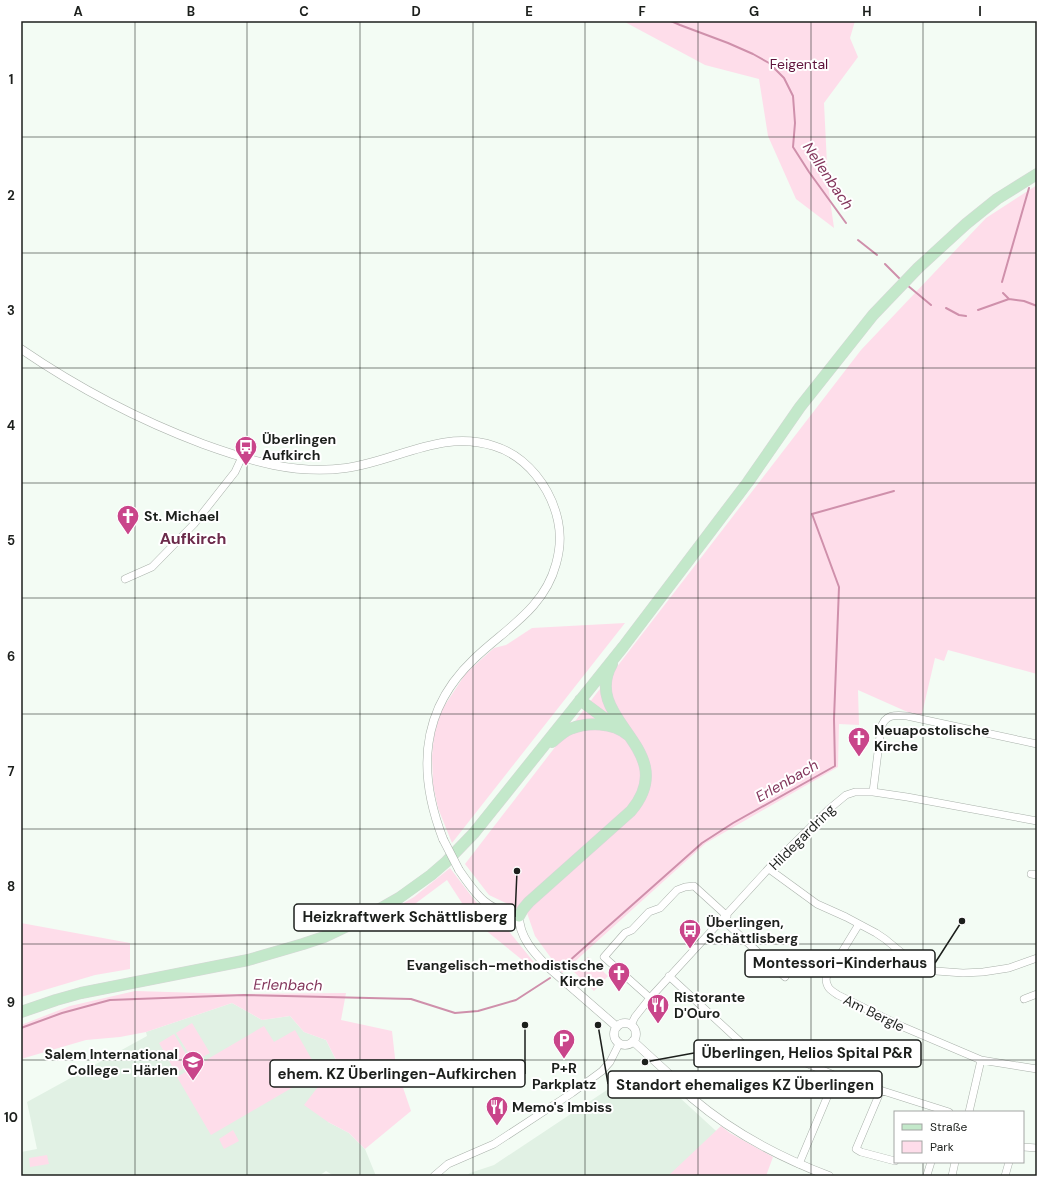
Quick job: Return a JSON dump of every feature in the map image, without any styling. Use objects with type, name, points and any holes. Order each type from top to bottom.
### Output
[{"type":"main road","points":[[21,1012],[81,993],[212,968],[280,952],[324,937],[364,918],[388,905],[415,887],[451,857],[482,823],[582,698],[748,482],[800,407],[873,315],[918,268],[966,224],[997,200],[1037,174]]},
{"type":"main road","points":[[622,646],[610,668],[606,684],[608,700],[622,729]]},
{"type":"main road","points":[[519,916],[529,902],[615,826],[635,806],[642,795],[646,774],[641,754],[632,740],[622,729],[582,698]]},
{"type":"main road","points":[[538,752],[564,732],[580,726],[598,725],[622,729]]},
{"type":"street","points":[[21,349],[65,378],[120,407],[173,432],[242,457],[279,466],[323,470],[349,468],[372,463],[425,446],[451,441],[476,441],[496,446],[513,456],[535,474],[548,492],[556,512],[560,532],[559,555],[553,576],[541,597],[526,614],[472,660],[458,676],[441,702],[434,716],[428,746],[429,793],[434,814],[443,839],[459,870],[475,892],[486,904],[498,911],[519,916],[522,933],[538,957],[617,1027]]},
{"type":"street","points":[[125,579],[152,567],[194,524],[235,472],[242,457]]},
{"type":"street","points":[[873,792],[881,728],[884,721],[891,716],[908,716],[1037,744]]},
{"type":"street","name":"Hildegardring","points":[[631,1025],[635,1017],[669,976],[725,918],[769,869],[805,832],[846,795],[855,792],[873,792],[1037,821]]},
{"type":"street","points":[[769,869],[817,904],[859,924],[885,939],[913,962],[926,968],[936,971],[963,973],[983,972],[1009,968],[1037,958]]},
{"type":"street","points":[[650,998],[604,957],[624,933],[632,930],[650,912],[660,908],[677,890],[684,887],[694,886],[785,977]]},
{"type":"street","name":"Am Bergle","points":[[859,924],[826,978],[826,986],[829,989],[900,1026],[981,1060],[1037,1068]]},
{"type":"street","points":[[669,976],[748,1049],[774,1059]]},
{"type":"street","points":[[1024,999],[1037,994]]},
{"type":"street","points":[[624,1023],[631,1025],[635,1031],[635,1038],[629,1044],[619,1044],[614,1035],[614,1031],[617,1027],[624,1023]]},
{"type":"street","points":[[633,1041],[691,1098],[730,1127],[746,1137],[799,1164],[829,1176]]},
{"type":"street","points":[[434,1176],[448,1164],[494,1144],[578,1089],[602,1071],[610,1062],[619,1044]]},
{"type":"street","points":[[799,1060],[836,1076],[946,1111]]},
{"type":"street","points":[[969,1111],[981,1060]]},
{"type":"street","points":[[799,1164],[836,1076]]},
{"type":"street","points":[[881,1090],[856,1149],[861,1152],[894,1161]]},
{"type":"street","points":[[1024,1147],[1037,1148]]},
{"type":"street","points":[[927,1174],[931,1163]]},
{"type":"street","points":[[952,1176],[955,1163]]},
{"type":"street","points":[[1005,1176],[1009,1163]]},
{"type":"shaded area","name":"Salem International College - Härlen","points":[[232,1003],[262,1020],[290,1016],[304,1032],[326,1040],[337,1062],[328,1122],[349,1133],[365,1149],[376,1176],[334,1176],[326,1171],[319,1176],[21,1176],[21,1152],[37,1149],[27,1102],[147,1036],[146,1032]]},
{"type":"shaded area","points":[[631,1074],[653,1085],[646,1094],[650,1097],[667,1086],[715,1130],[734,1143],[732,1176],[466,1176],[470,1173],[494,1165]]},
{"type":"green space","name":"Feigental","points":[[623,21],[855,21],[850,38],[858,57],[824,103],[828,185],[834,228],[796,199],[768,136],[759,79],[705,65]]},
{"type":"green space","points":[[1037,185],[1037,674],[948,650],[944,661],[935,658],[921,718],[858,690],[859,725],[839,724],[838,767],[706,843],[562,973],[535,936],[527,913],[489,895],[465,864],[861,350],[986,218]]},
{"type":"green space","points":[[625,623],[452,843],[438,808],[433,785],[432,756],[434,735],[441,711],[466,673],[494,648],[506,645],[532,628]]},
{"type":"green space","points":[[450,868],[476,902],[507,929],[537,966],[526,963],[473,920],[447,880],[380,930],[373,921],[414,897]]},
{"type":"green space","points":[[21,923],[130,943],[130,969],[95,975],[21,997]]},
{"type":"green space","points":[[588,957],[608,976],[594,991],[573,971]]},
{"type":"green space","points":[[135,991],[234,994],[346,993],[341,1020],[392,1031],[396,1067],[411,1111],[365,1149],[349,1133],[328,1122],[304,1105],[337,1062],[326,1040],[304,1032],[290,1016],[262,1020],[232,1003],[146,1032],[120,1037],[86,1040],[21,1059],[21,1025],[70,1006]]},
{"type":"green space","points":[[192,1023],[210,1053],[194,1062],[176,1033]]},
{"type":"green space","points":[[264,1026],[274,1042],[295,1030],[319,1072],[211,1135],[177,1077]]},
{"type":"green space","points":[[174,1034],[192,1064],[176,1073],[159,1043]]},
{"type":"green space","points":[[721,1126],[730,1133],[773,1157],[766,1176],[668,1176]]},
{"type":"green space","points":[[233,1130],[239,1141],[224,1149],[219,1139]]},
{"type":"green space","points":[[47,1155],[49,1164],[30,1167],[29,1158]]},
{"type":"waterway","name":"Nellenbach","points":[[671,21],[753,54],[769,63],[784,78],[793,96],[795,123],[793,147],[846,223]]},
{"type":"waterway","points":[[1002,282],[1029,188]]},
{"type":"waterway","name":"Nellenbach","points":[[858,240],[877,255]]},
{"type":"waterway","name":"Nellenbach","points":[[885,264],[901,280]]},
{"type":"waterway","name":"Nellenbach","points":[[907,285],[931,305]]},
{"type":"waterway","name":"Nellenbach","points":[[1003,293],[1009,299]]},
{"type":"waterway","name":"Nellenbach","points":[[978,310],[1009,299],[1024,301],[1037,306]]},
{"type":"waterway","name":"Nellenbach","points":[[946,308],[959,315],[966,316]]},
{"type":"waterway","name":"Erlenbach","points":[[559,970],[702,843],[733,823],[835,766],[834,719],[839,587],[812,514],[894,491]]},
{"type":"waterway","name":"Erlenbach","points":[[21,1028],[62,1013],[110,1000],[244,995],[411,999],[455,1013],[478,1011],[516,1000],[550,978]]},
{"type":"place","name":"Überlingen Aufkirch","points":[[246,466]]},
{"type":"place","name":"St. Michael","points":[[128,536]]},
{"type":"place","name":"Neuapostolische Kirche","points":[[859,758]]},
{"type":"place","name":"Heizkraftwerk Schättlisberg","points":[[517,871]]},
{"type":"place","name":"Montessori-Kinderhaus","points":[[962,921]]},
{"type":"place","name":"Überlingen, Schättlisberg","points":[[690,950]]},
{"type":"place","name":"Evangelisch-methodistische Kirche","points":[[619,992]]},
{"type":"place","name":"Ristorante D'Ouro","points":[[658,1024]]},
{"type":"place","name":"ehem. KZ Überlingen-Aufkirchen","points":[[525,1025]]},
{"type":"place","name":"Standort ehemaliges KZ Überlingen","points":[[598,1025]]},
{"type":"place","name":"P+R Parkplatz","points":[[564,1060]]},
{"type":"place","name":"Überlingen, Helios Spital P&R","points":[[645,1062]]},
{"type":"place","name":"Salem International College - Härlen","points":[[193,1082]]},
{"type":"place","name":"Memo's Imbiss","points":[[497,1126]]},
{"type":"district","name":"Aufkirch","points":[[193,538]]}]
